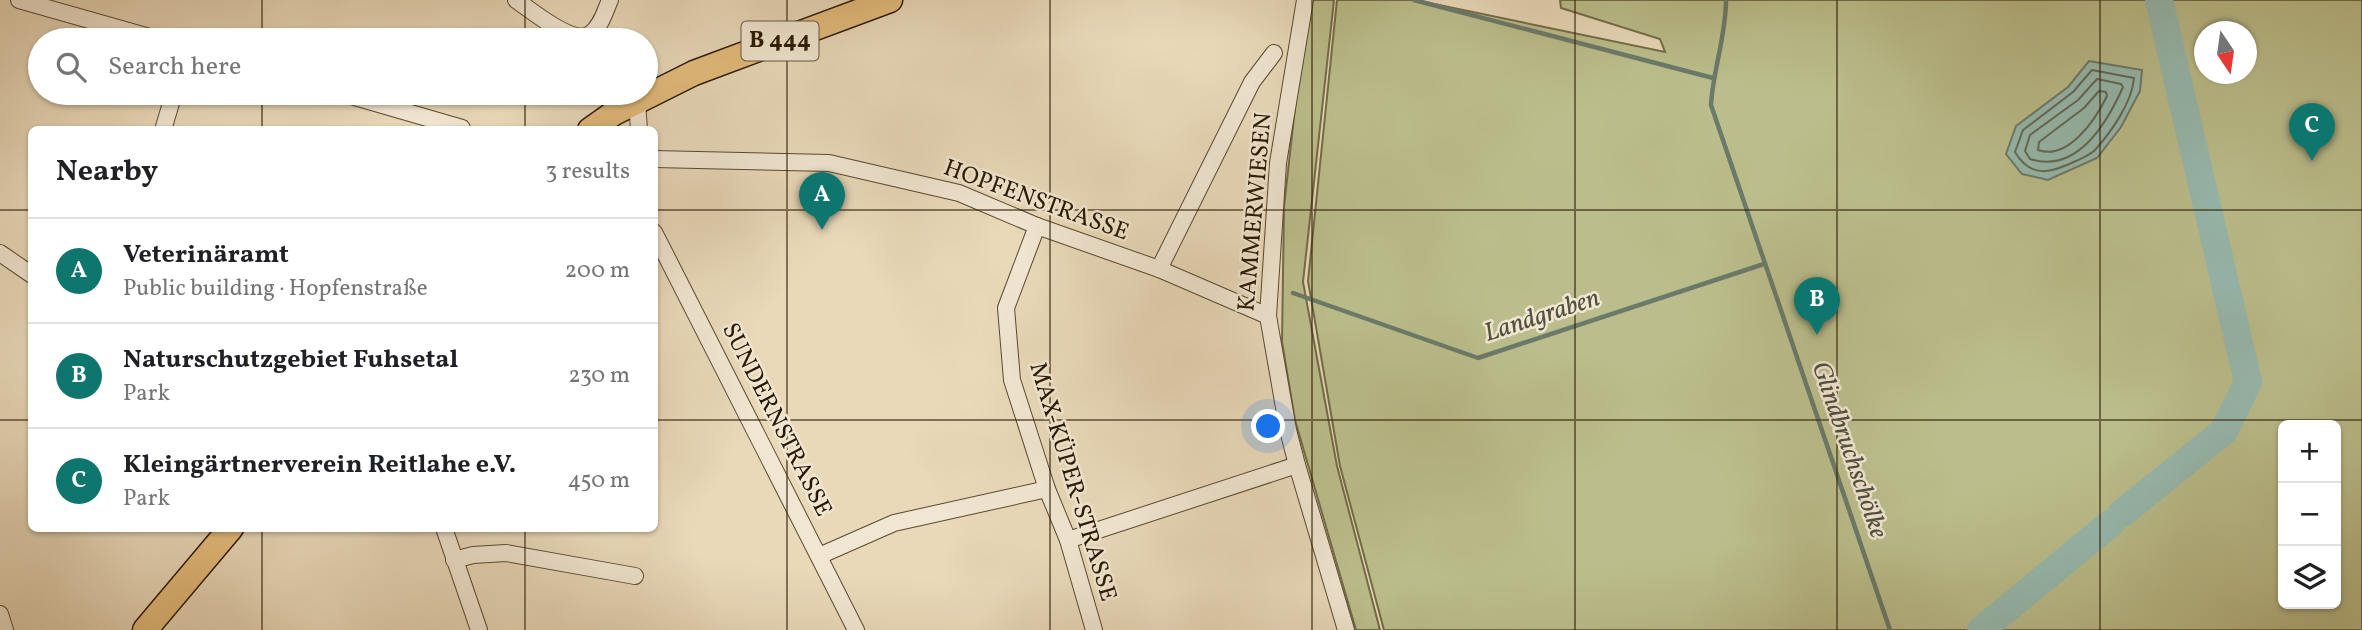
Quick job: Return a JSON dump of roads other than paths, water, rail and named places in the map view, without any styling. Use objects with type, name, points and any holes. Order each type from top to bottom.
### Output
[{"type":"main road","name":"B 444","points":[[658,91],[719,62],[890,0]]},
{"type":"main road","name":"B 444","points":[[597,126],[631,105]]},
{"type":"main road","points":[[145,630],[228,532]]},
{"type":"street","points":[[19,0],[118,28]]},
{"type":"street","points":[[516,0],[557,28]]},
{"type":"street","points":[[595,28],[610,0]]},
{"type":"street","name":"KAMMERWIESEN","points":[[1305,0],[1278,163],[1268,316],[1288,430],[1346,630]]},
{"type":"street","name":"KAMMERWIESEN","points":[[1159,270],[1252,82],[1274,53]]},
{"type":"street","points":[[164,126],[170,105]]},
{"type":"street","points":[[382,105],[455,126]]},
{"type":"street","points":[[637,105],[639,126]]},
{"type":"street","name":"HOPFENSTRASSE","points":[[658,159],[829,163],[959,193],[1037,226],[1159,270],[1268,316]]},
{"type":"street","name":"MAX-KÜPER-STRASSE","points":[[1037,226],[1006,308],[1012,380],[1047,489],[1068,540],[1094,630]]},
{"type":"street","name":"SUNDERNSTRASSE","points":[[658,240],[856,630]]},
{"type":"street","points":[[0,253],[28,272]]},
{"type":"street","points":[[1068,540],[1297,465]]},
{"type":"street","points":[[819,556],[894,523],[1047,489]]},
{"type":"street","points":[[445,532],[479,630]]},
{"type":"street","points":[[454,560],[473,555],[506,553],[635,576]]},
{"type":"street","points":[[0,614],[5,630]]},
{"type":"water","points":[[2089,61],[2142,70],[2140,91],[2121,127],[2097,158],[2048,180],[2022,174],[2006,154],[2016,126],[2068,87]]},
{"type":"waterway","points":[[1414,0],[1713,78]]},
{"type":"waterway","name":"Glindbruchschölke","points":[[1726,0],[1711,105],[1890,630]]},
{"type":"waterway","points":[[2121,514],[2224,431],[2248,382],[2159,0]]},
{"type":"waterway","name":"Landgraben","points":[[1293,293],[1478,358],[1764,264]]},
{"type":"waterway","points":[[1981,630],[2111,523]]},
{"type":"place","name":"Kleingärtnerverein Reitlahe e.V.","points":[[2312,161]]},
{"type":"place","name":"Veterinäramt","points":[[822,230]]},
{"type":"place","name":"Naturschutzgebiet Fuhsetal","points":[[1817,335]]}]
